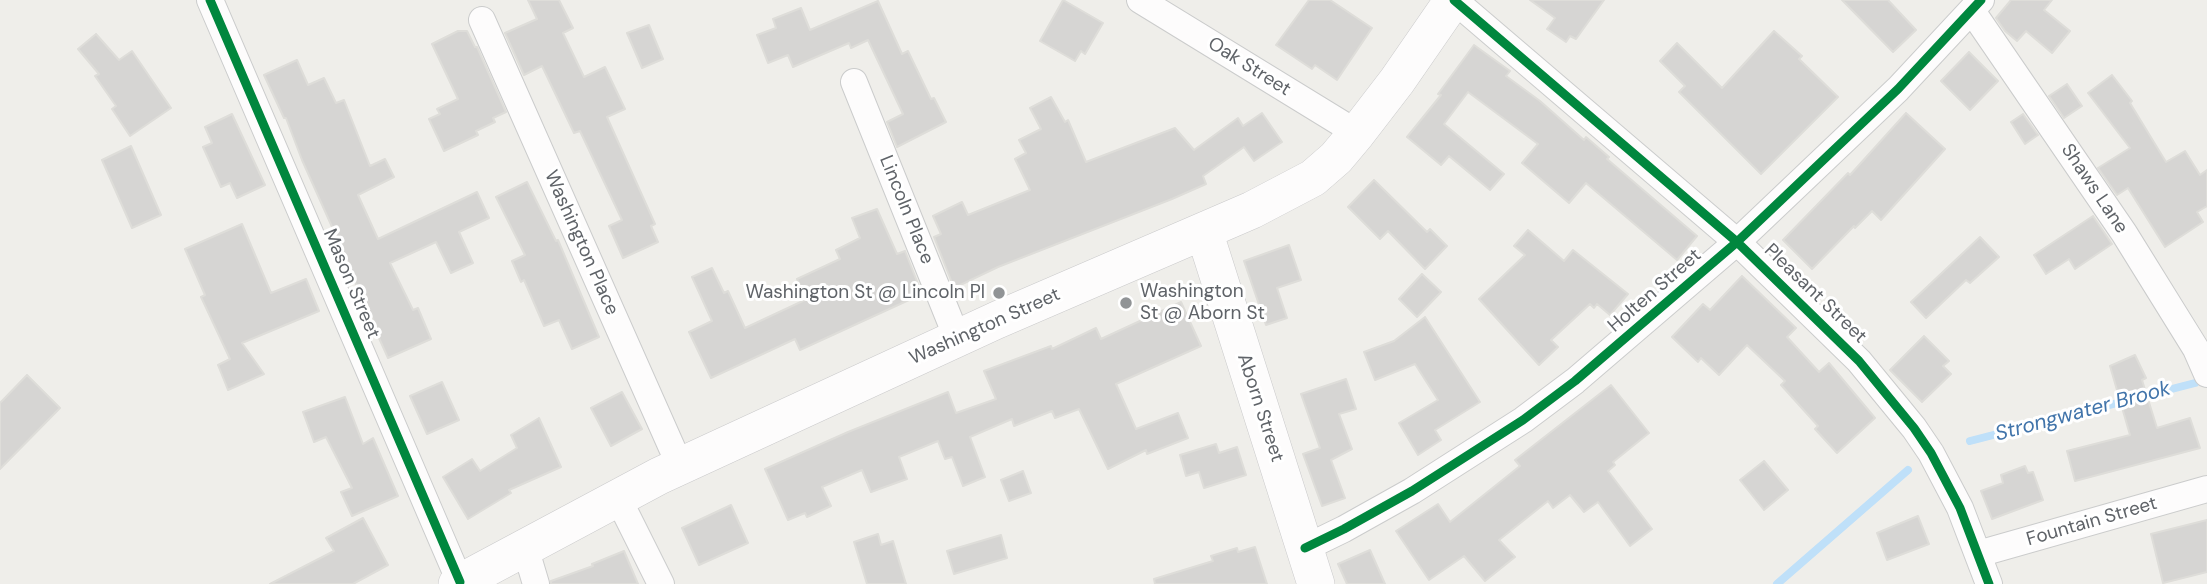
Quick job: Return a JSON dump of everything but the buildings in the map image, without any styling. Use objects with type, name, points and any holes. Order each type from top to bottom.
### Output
[{"type":"main road","name":"Washington Street","points":[[458,583],[617,496],[680,466],[957,338],[1252,210],[1313,178],[1336,158],[1357,133],[1454,0]]},
{"type":"main road","name":"Aborn Street","points":[[1204,231],[1316,584]]},
{"type":"street","name":"Mason Street","points":[[210,0],[257,103],[458,583]]},
{"type":"street","name":"Oak Street","points":[[1140,0],[1357,133]]},
{"type":"street","name":"Pleasant Street","points":[[1454,0],[1737,242],[1860,361],[1931,453],[1960,508],[1989,584]]},
{"type":"street","name":"Holten Street","points":[[1305,548],[1400,498],[1523,420],[1625,341],[1737,242],[1898,89],[1977,5]]},
{"type":"street","name":"Shaws Lane","points":[[1977,5],[2124,233],[2196,349],[2207,374]]},
{"type":"street","name":"Washington Place","points":[[482,20],[680,466]]},
{"type":"street","name":"Lincoln Place","points":[[855,82],[957,338]]},
{"type":"street","name":"Fountain Street","points":[[1978,554],[2207,489]]},
{"type":"street","points":[[617,496],[661,584]]},
{"type":"street","points":[[525,547],[536,584]]},
{"type":"waterway","name":"Strongwater Brook","points":[[1970,441],[2195,383]]},
{"type":"waterway","name":"Strongwater Brook","points":[[1777,584],[1908,470]]},
{"type":"cycle path","points":[[210,0],[460,582]]},
{"type":"cycle path","points":[[1454,0],[1737,242],[1859,361],[1931,453],[1960,508],[1989,584]]},
{"type":"cycle path","points":[[1305,548],[1412,491],[1523,420],[1575,381],[1737,242],[1898,89],[1981,0]]},
{"type":"place","name":"Washington St @ Lincoln Pl","points":[[999,293]]},
{"type":"place","name":"Washington St @ Aborn St","points":[[1126,303]]}]
